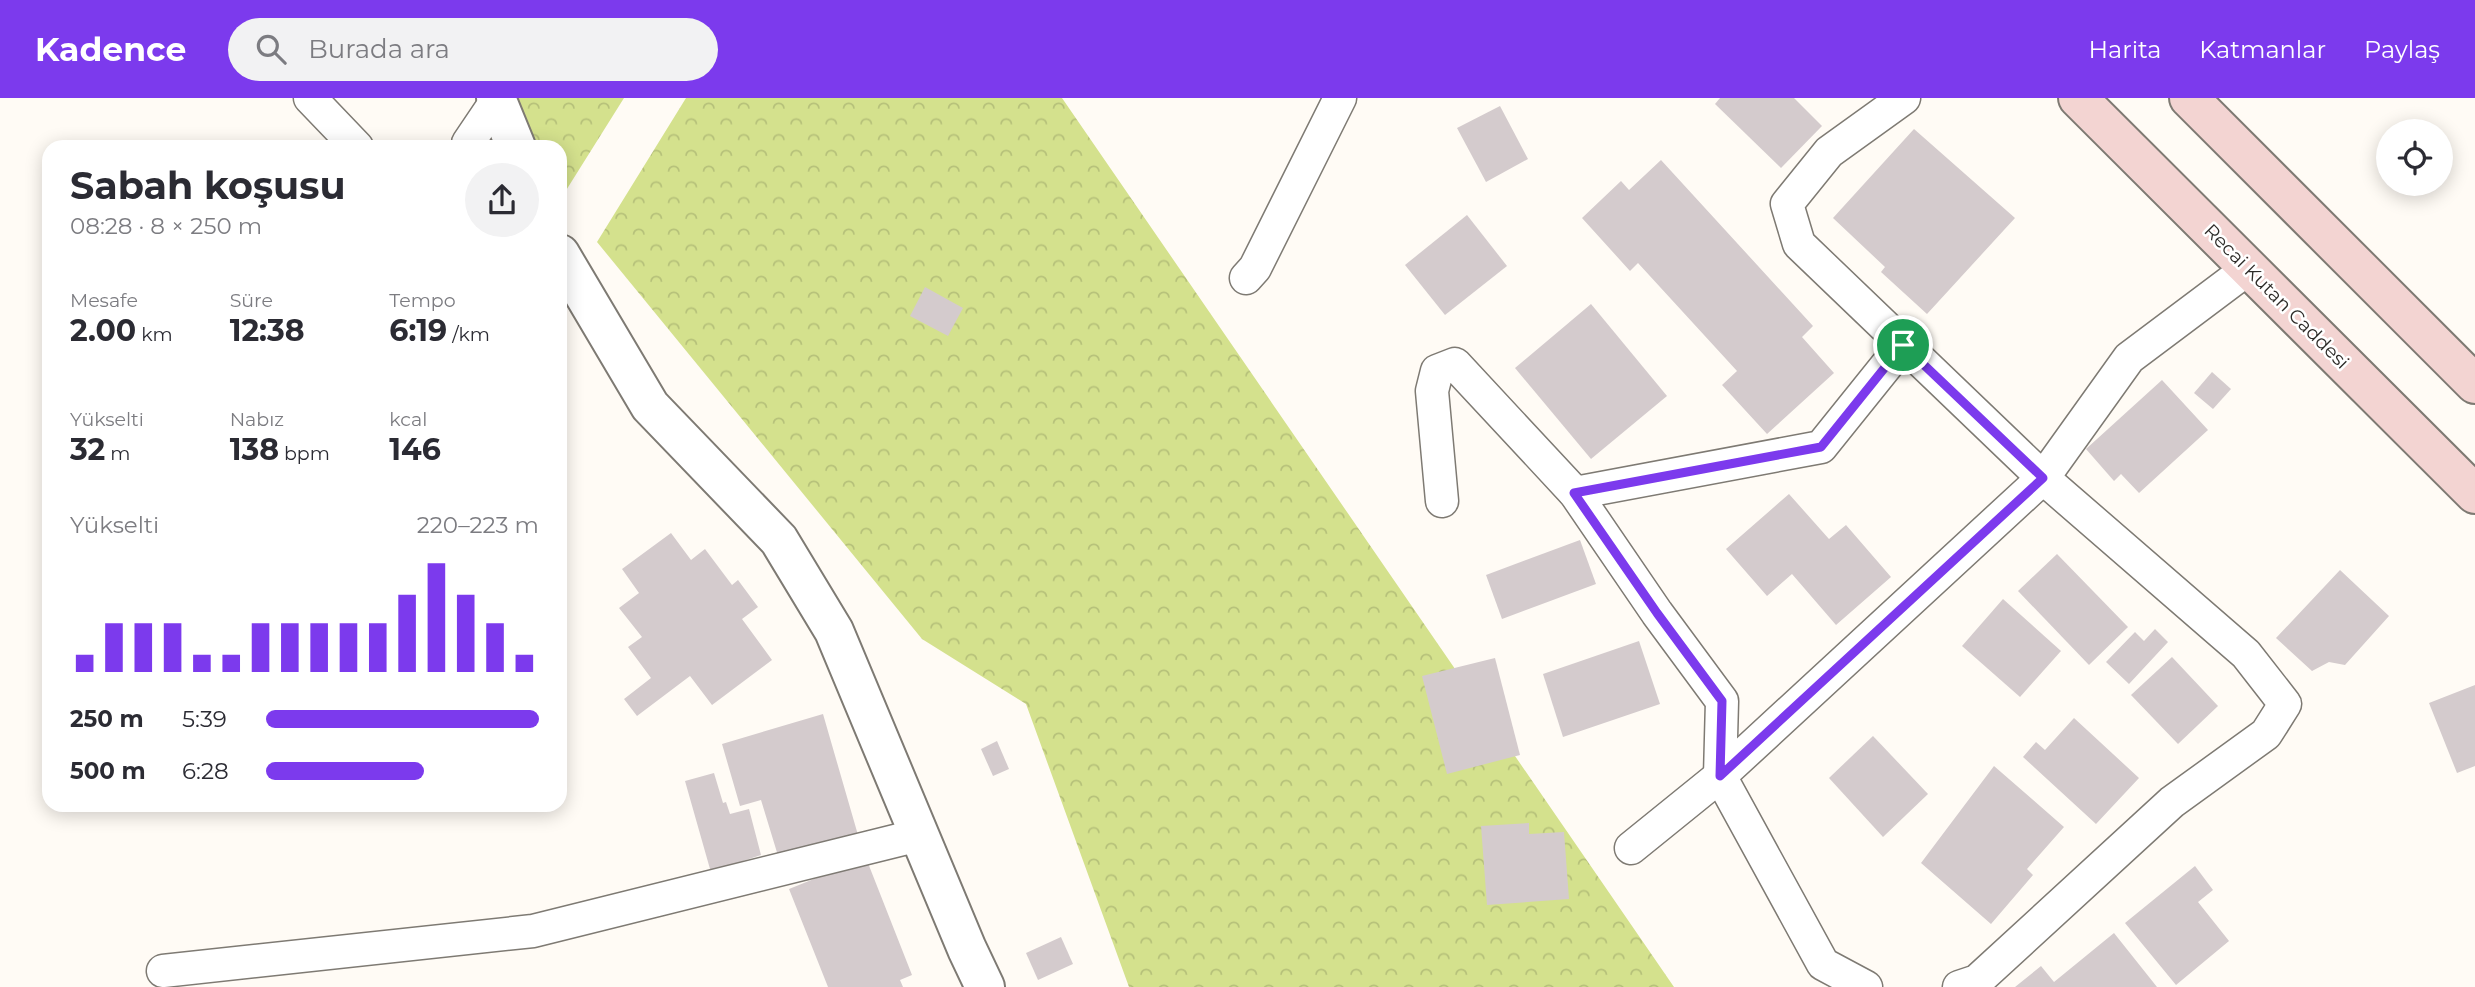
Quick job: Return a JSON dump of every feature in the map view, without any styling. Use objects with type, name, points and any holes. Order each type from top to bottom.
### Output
[{"type":"main road","name":"Recai Kutan Caddesi","points":[[2078,98],[2475,494]]},
{"type":"main road","points":[[2189,98],[2475,384]]},
{"type":"street","points":[[310,98],[350,140]]},
{"type":"street","points":[[1245,278],[1255,268],[1340,98]]},
{"type":"street","points":[[1904,98],[1829,152],[1787,204],[1798,244],[2043,478],[2246,654],[2285,704],[2266,734],[2172,802],[1977,981],[1959,987]]},
{"type":"street","points":[[470,140],[496,99]]},
{"type":"street","points":[[496,99],[513,140]]},
{"type":"street","points":[[567,266],[650,406],[779,540],[834,631],[985,987]]},
{"type":"street","points":[[1632,848],[1720,776],[2043,478],[2129,358],[2249,268]]},
{"type":"street","points":[[1574,493],[1821,447],[1903,345]]},
{"type":"street","points":[[1442,501],[1432,390],[1437,371],[1455,364],[1574,493],[1722,701],[1720,776],[1823,964],[1866,987]]},
{"type":"street","points":[[163,971],[533,931],[919,835]]},
{"type":"green space","points":[[496,98],[624,98],[567,189],[567,140],[516,140]]},
{"type":"green space","points":[[686,98],[1062,98],[1674,987],[1129,987],[1026,704],[922,639],[597,242]]},
{"type":"building","points":[[1720,98],[1794,98],[1822,126],[1781,168],[1715,104]]},
{"type":"building","points":[[1500,106],[1528,159],[1486,182],[1457,128]]},
{"type":"building","points":[[1914,129],[2015,218],[1927,314],[1881,272],[1885,267],[1833,218]]},
{"type":"building","points":[[1661,160],[1813,326],[1802,337],[1834,373],[1767,434],[1722,385],[1737,371],[1638,263],[1630,271],[1582,218],[1621,181],[1629,190]]},
{"type":"building","points":[[1467,215],[1507,266],[1445,315],[1405,265]]},
{"type":"building","points":[[925,287],[963,308],[948,336],[910,316]]},
{"type":"building","points":[[1591,304],[1667,396],[1591,459],[1515,368]]},
{"type":"building","points":[[2212,372],[2231,389],[2213,409],[2194,393]]},
{"type":"building","points":[[2162,380],[2208,430],[2139,493],[2121,474],[2114,481],[2086,449]]},
{"type":"building","points":[[1789,494],[1829,539],[1846,525],[1891,577],[1836,625],[1792,574],[1767,596],[1726,549]]},
{"type":"building","points":[[671,533],[691,560],[705,549],[732,585],[738,580],[758,607],[742,619],[772,660],[712,705],[690,676],[637,716],[624,699],[651,678],[628,647],[642,637],[619,608],[639,593],[622,569]]},
{"type":"building","points":[[1580,540],[1596,584],[1502,619],[1486,575]]},
{"type":"building","points":[[2057,554],[2128,627],[2089,665],[2018,591]]},
{"type":"building","points":[[2340,570],[2389,616],[2345,665],[2329,662],[2312,671],[2276,638]]},
{"type":"building","points":[[2003,599],[2061,651],[2020,697],[1962,646]]},
{"type":"building","points":[[2155,629],[2168,642],[2129,684],[2106,662],[2135,632],[2144,641]]},
{"type":"building","points":[[1639,641],[1660,704],[1563,737],[1543,674]]},
{"type":"building","points":[[2172,657],[2218,706],[2178,744],[2131,695]]},
{"type":"building","points":[[1495,658],[1520,755],[1447,774],[1422,676]]},
{"type":"building","points":[[2475,685],[2475,766],[2457,773],[2429,703]]},
{"type":"building","points":[[823,714],[858,835],[779,859],[761,800],[740,806],[722,744]]},
{"type":"building","points":[[2074,718],[2139,778],[2096,824],[2023,757],[2036,742],[2045,750]]},
{"type":"building","points":[[1873,736],[1928,794],[1883,837],[1829,778]]},
{"type":"building","points":[[997,741],[1009,769],[993,776],[981,749]]},
{"type":"building","points":[[1994,766],[2064,827],[2027,869],[2033,875],[1991,924],[1921,863]]},
{"type":"building","points":[[714,773],[723,803],[726,802],[730,814],[749,809],[761,855],[743,861],[744,867],[712,876],[685,781]]},
{"type":"building","points":[[1529,823],[1529,834],[1564,832],[1569,899],[1487,905],[1481,826]]},
{"type":"building","points":[[866,858],[912,975],[900,980],[903,987],[828,987],[789,889]]},
{"type":"building","points":[[2195,866],[2213,890],[2198,902],[2229,941],[2176,985],[2125,923]]},
{"type":"building","points":[[2114,933],[2157,987],[2015,987],[2041,966],[2054,982]]},
{"type":"building","points":[[1061,937],[1073,964],[1038,980],[1026,953]]},
{"type":"route","points":[[1903,345],[2043,478],[1720,776],[1722,701],[1574,493],[1821,447],[1903,345]]}]
